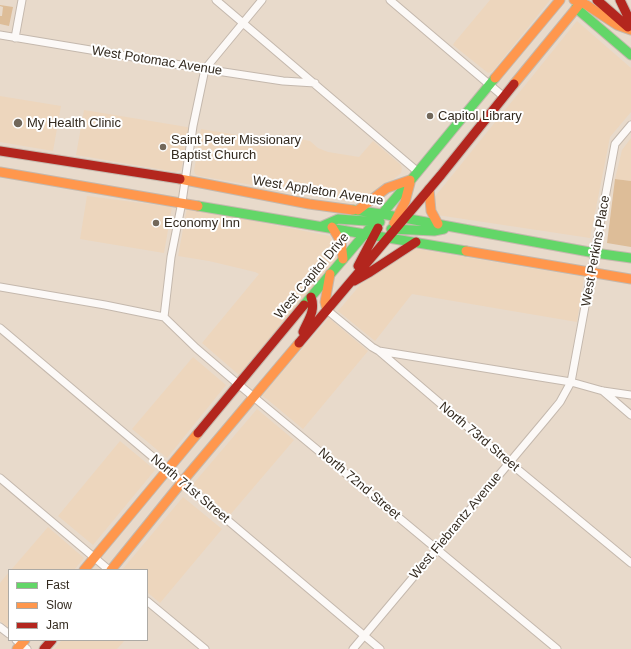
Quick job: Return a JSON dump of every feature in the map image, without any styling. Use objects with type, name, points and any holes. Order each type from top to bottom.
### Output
[{"type":"main road","name":"West Capitol Drive","points":[[85,569],[330,273],[375,226],[411,180],[560,0]]},
{"type":"main road","points":[[566,0],[578,2],[617,25],[631,30]]},
{"type":"main road","points":[[597,0],[631,30]]},
{"type":"main road","points":[[620,0],[631,23]]},
{"type":"main road","points":[[578,2],[631,55]]},
{"type":"main road","points":[[111,569],[352,280],[395,226],[429,189],[459,142],[504,97],[578,2]]},
{"type":"main road","points":[[459,122],[459,142]]},
{"type":"main road","name":"West Appleton Avenue","points":[[0,151],[184,180],[309,204],[358,210],[375,226]]},
{"type":"main road","name":"West Appleton Avenue","points":[[0,172],[327,226],[395,226],[438,224],[595,253],[631,258]]},
{"type":"main road","points":[[395,226],[405,202],[411,180]]},
{"type":"main road","points":[[358,210],[387,188],[411,180]]},
{"type":"main road","points":[[429,189],[431,211],[438,224]]},
{"type":"main road","points":[[343,259],[341,240],[327,226],[338,219],[375,226],[395,226],[434,231],[451,227]]},
{"type":"main road","points":[[352,280],[375,226]]},
{"type":"main road","name":"West Appleton Avenue","points":[[395,226],[416,242],[631,279]]},
{"type":"main road","points":[[352,280],[371,272],[416,242]]},
{"type":"main road","points":[[327,310],[325,297],[330,273]]},
{"type":"main road","points":[[299,343],[304,328],[314,310],[314,303],[311,297]]},
{"type":"main road","points":[[44,649],[51,641]]},
{"type":"street","points":[[15,38],[22,0]]},
{"type":"street","points":[[216,0],[418,172]]},
{"type":"street","points":[[0,287],[105,304],[164,317],[171,257],[182,202],[193,126],[205,69],[262,0]]},
{"type":"street","points":[[390,0],[504,97]]},
{"type":"street","name":"West Potomac Avenue","points":[[0,35],[283,81],[315,83]]},
{"type":"street","name":"West Perkins Place","points":[[571,382],[615,144],[631,125]]},
{"type":"street","name":"North 73rd Street","points":[[327,310],[379,351],[510,463],[631,563]]},
{"type":"street","name":"North 72nd Street","points":[[164,317],[196,348],[238,384],[557,649]]},
{"type":"street","name":"North 71st Street","points":[[0,328],[380,649]]},
{"type":"street","points":[[379,351],[571,382],[603,391],[631,395]]},
{"type":"street","name":"West Fiebrantz Avenue","points":[[353,649],[560,402],[571,382]]},
{"type":"street","points":[[603,391],[631,415]]},
{"type":"street","points":[[0,478],[109,569]]},
{"type":"street","points":[[148,602],[205,649]]},
{"type":"street","points":[[0,627],[8,633]]},
{"type":"shaded area","points":[[490,0],[550,0],[493,71],[488,73],[453,45]]},
{"type":"shaded area","points":[[0,5],[13,7],[9,26],[0,24],[0,16],[2,16],[3,7]]},
{"type":"shaded area","points":[[577,21],[631,68],[631,112],[610,137],[590,238],[437,215],[433,199]]},
{"type":"shaded area","points":[[0,96],[61,106],[53,151],[0,142]]},
{"type":"shaded area","points":[[84,110],[189,128],[181,170],[176,172],[76,155]]},
{"type":"shaded area","points":[[201,129],[280,142],[281,135],[310,141],[318,148],[328,152],[359,157],[373,141],[401,165],[402,169],[401,173],[366,202],[360,203],[199,176],[195,174],[194,171]]},
{"type":"shaded area","points":[[631,138],[631,181],[615,179],[622,150]]},
{"type":"shaded area","points":[[615,179],[631,181],[631,247],[607,243]]},
{"type":"shaded area","points":[[87,196],[172,207],[164,253],[80,239]]},
{"type":"shaded area","points":[[187,208],[330,236],[338,250],[338,257],[239,375],[202,343],[259,274],[209,261],[178,256]]},
{"type":"shaded area","points":[[411,248],[584,277],[577,322],[412,294],[375,341],[338,311],[361,284]]},
{"type":"shaded area","points":[[329,318],[368,351],[303,429],[262,395]]},
{"type":"shaded area","points":[[193,357],[226,385],[167,458],[132,429]]},
{"type":"shaded area","points":[[257,409],[294,440],[230,515],[193,484]]},
{"type":"shaded area","points":[[120,441],[155,470],[93,545],[58,516]]},
{"type":"shaded area","points":[[183,497],[222,529],[160,603],[148,593],[148,569],[123,569]]},
{"type":"shaded area","points":[[48,527],[84,558],[75,569],[12,569]]},
{"type":"shaded area","points":[[8,573],[8,627],[0,621],[0,583]]},
{"type":"shaded area","points":[[61,641],[124,641],[117,649],[54,649]]},
{"type":"traffic: fast","points":[[576,8],[631,55]]},
{"type":"traffic: fast","points":[[304,305],[411,180],[495,78]]},
{"type":"traffic: fast","points":[[198,206],[466,251]]},
{"type":"traffic: fast","points":[[353,210],[631,258]]},
{"type":"traffic: fast","points":[[322,226],[338,219],[380,222]]},
{"type":"traffic: fast","points":[[391,229],[434,231],[444,229]]},
{"type":"traffic: slow","points":[[495,78],[560,0]]},
{"type":"traffic: slow","points":[[574,0],[582,2],[617,25],[631,30]]},
{"type":"traffic: slow","points":[[514,84],[583,0]]},
{"type":"traffic: slow","points":[[0,172],[198,206]]},
{"type":"traffic: slow","points":[[180,179],[309,204],[353,210]]},
{"type":"traffic: slow","points":[[358,210],[387,188],[410,180]]},
{"type":"traffic: slow","points":[[394,223],[405,202],[410,183]]},
{"type":"traffic: slow","points":[[429,189],[431,211],[438,224]]},
{"type":"traffic: slow","points":[[332,227],[341,242],[343,259]]},
{"type":"traffic: slow","points":[[466,251],[631,279]]},
{"type":"traffic: slow","points":[[327,310],[325,302],[330,274]]},
{"type":"traffic: slow","points":[[112,569],[182,482],[299,343]]},
{"type":"traffic: slow","points":[[85,569],[198,433]]},
{"type":"traffic: slow","points":[[17,649],[24,641]]},
{"type":"traffic: jam","points":[[597,0],[628,27]]},
{"type":"traffic: jam","points":[[620,0],[631,23]]},
{"type":"traffic: jam","points":[[299,343],[441,175],[514,84]]},
{"type":"traffic: jam","points":[[0,151],[180,179]]},
{"type":"traffic: jam","points":[[358,266],[378,228]]},
{"type":"traffic: jam","points":[[354,281],[416,242]]},
{"type":"traffic: jam","points":[[303,332],[313,307],[311,297]]},
{"type":"traffic: jam","points":[[198,433],[304,305]]},
{"type":"traffic: jam","points":[[44,649],[51,641]]},
{"type":"place","name":"Capitol Library","points":[[430,116]]},
{"type":"place","name":"My Health Clinic","points":[[18,123]]},
{"type":"place","name":"Saint Peter Missionary Baptist Church","points":[[163,147]]},
{"type":"place","name":"Economy Inn","points":[[156,223]]}]
